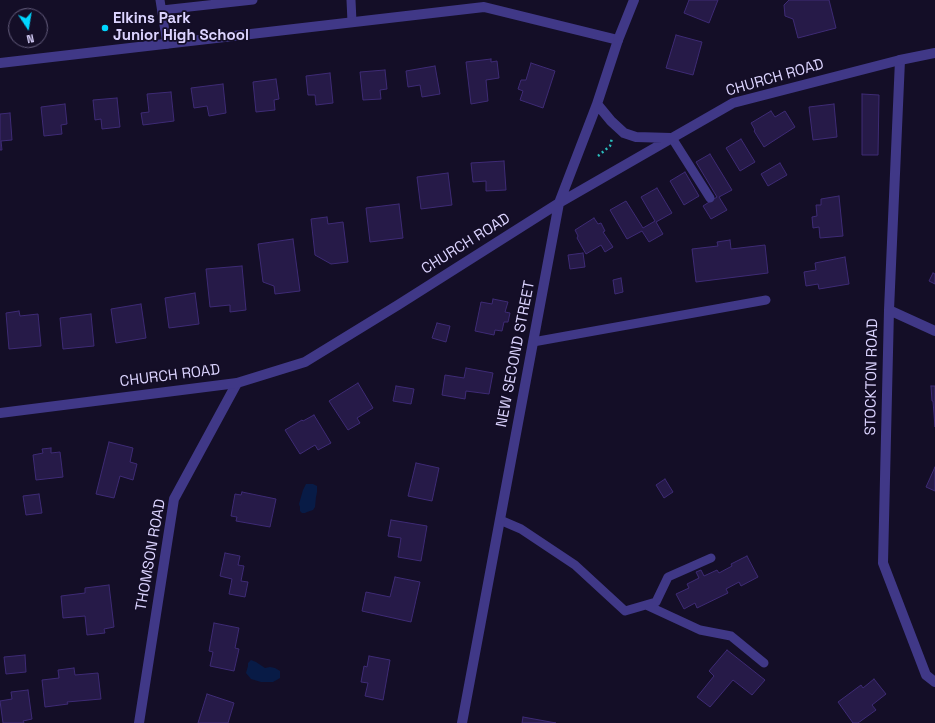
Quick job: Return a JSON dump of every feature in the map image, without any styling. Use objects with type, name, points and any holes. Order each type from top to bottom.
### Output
[{"type":"street","name":"NEW SECOND STREET","points":[[462,723],[559,203],[597,104],[618,40],[634,0]]},
{"type":"street","points":[[0,63],[484,7],[618,40]]},
{"type":"street","name":"CHURCH ROAD","points":[[0,413],[237,382],[305,362],[559,203],[733,103],[935,52]]},
{"type":"street","name":"STOCKTON ROAD","points":[[900,60],[889,310],[883,563],[926,675],[935,682]]},
{"type":"street","points":[[597,104],[611,122],[624,133],[636,137],[672,138]]},
{"type":"street","points":[[889,310],[935,331]]},
{"type":"street","name":"THOMSON ROAD","points":[[139,723],[174,499],[237,382]]},
{"type":"lane","points":[[160,0],[167,44]]},
{"type":"lane","points":[[162,10],[253,0]]},
{"type":"lane","points":[[351,0],[352,22]]},
{"type":"lane","points":[[672,138],[710,198]]},
{"type":"lane","points":[[533,342],[766,300]]},
{"type":"lane","points":[[500,520],[521,529],[575,564],[625,611],[656,602],[668,577],[711,558]]},
{"type":"lane","points":[[646,605],[700,630],[731,636],[764,663]]},
{"type":"path","points":[[598,156],[610,146],[614,132]]},
{"type":"water","points":[[306,484],[313,484],[317,486],[315,507],[313,510],[302,513],[300,511],[299,504]]},
{"type":"water","points":[[251,660],[265,668],[275,668],[280,671],[280,678],[273,682],[261,682],[251,679],[246,673],[248,663]]},
{"type":"building","points":[[689,0],[718,0],[709,23],[684,13]]},
{"type":"building","points":[[789,0],[829,0],[836,28],[798,38],[793,19],[785,16],[784,5]]},
{"type":"building","points":[[676,35],[702,42],[693,75],[666,68]]},
{"type":"building","points":[[491,59],[491,62],[497,61],[499,78],[486,80],[488,101],[471,104],[466,62]]},
{"type":"building","points":[[531,63],[555,71],[543,108],[520,100],[523,91],[518,89],[521,80],[526,80]]},
{"type":"building","points":[[435,66],[440,94],[422,97],[420,85],[408,87],[406,71]]},
{"type":"building","points":[[385,70],[387,89],[380,90],[381,99],[363,100],[360,72]]},
{"type":"building","points":[[330,73],[333,103],[316,105],[315,95],[308,95],[306,76]]},
{"type":"building","points":[[276,79],[279,99],[274,100],[275,110],[256,112],[253,82]]},
{"type":"building","points":[[223,84],[226,113],[209,116],[207,106],[194,108],[191,88]]},
{"type":"building","points":[[171,92],[174,121],[143,125],[141,113],[149,112],[147,94]]},
{"type":"building","points":[[862,94],[879,95],[878,155],[862,155]]},
{"type":"building","points":[[117,98],[120,127],[102,129],[101,119],[95,120],[93,100]]},
{"type":"building","points":[[65,104],[67,124],[61,125],[62,134],[44,136],[41,107]]},
{"type":"building","points":[[834,104],[837,137],[813,140],[809,107]]},
{"type":"building","points":[[771,111],[775,117],[785,111],[795,127],[764,147],[751,123]]},
{"type":"building","points":[[10,113],[12,140],[1,141],[2,150],[0,150],[0,114]]},
{"type":"building","points":[[741,139],[755,162],[740,171],[726,148]]},
{"type":"building","points":[[710,154],[732,190],[719,197],[727,210],[711,219],[703,206],[717,197],[696,162]]},
{"type":"building","points":[[504,161],[506,190],[486,191],[486,181],[473,182],[471,163]]},
{"type":"building","points":[[780,163],[787,175],[768,186],[761,174]]},
{"type":"building","points":[[685,172],[699,196],[684,205],[670,181]]},
{"type":"building","points":[[448,173],[452,205],[421,209],[417,177]]},
{"type":"building","points":[[657,188],[672,213],[656,222],[663,234],[649,242],[642,231],[627,239],[610,210],[626,201],[643,228],[655,221],[641,197]]},
{"type":"building","points":[[839,196],[843,236],[820,238],[819,227],[813,228],[812,217],[817,216],[816,205],[821,205],[821,199]]},
{"type":"building","points":[[399,204],[403,238],[370,242],[366,208]]},
{"type":"building","points":[[327,217],[328,224],[343,222],[348,262],[331,264],[315,255],[311,219]]},
{"type":"building","points":[[594,218],[598,224],[601,223],[605,231],[603,232],[613,247],[605,252],[601,245],[586,254],[577,238],[578,236],[575,230]]},
{"type":"building","points":[[293,239],[300,291],[275,294],[274,286],[263,282],[258,244]]},
{"type":"building","points":[[730,240],[731,249],[765,245],[768,273],[696,282],[692,249],[718,246],[717,242]]},
{"type":"building","points":[[583,253],[585,267],[570,269],[568,255]]},
{"type":"building","points":[[845,257],[849,284],[819,289],[818,284],[806,286],[804,272],[816,270],[815,263]]},
{"type":"building","points":[[242,266],[246,310],[230,312],[230,305],[210,307],[206,269]]},
{"type":"building","points":[[933,273],[935,274],[935,284],[929,281]]},
{"type":"building","points":[[621,278],[623,292],[615,294],[613,280]]},
{"type":"building","points":[[195,293],[199,324],[169,328],[165,298]]},
{"type":"building","points":[[493,299],[508,302],[505,312],[510,313],[508,322],[504,322],[502,331],[495,330],[494,335],[475,331],[481,302],[492,304]]},
{"type":"building","points":[[141,304],[146,338],[116,343],[111,309]]},
{"type":"building","points":[[19,311],[20,316],[38,314],[41,346],[9,349],[6,313]]},
{"type":"building","points":[[91,314],[94,346],[63,349],[60,318]]},
{"type":"building","points":[[437,323],[450,326],[446,342],[432,338]]},
{"type":"building","points":[[466,368],[493,373],[489,394],[466,391],[465,399],[442,395],[445,375],[464,378]]},
{"type":"building","points":[[358,383],[373,408],[357,418],[360,423],[348,430],[329,401]]},
{"type":"building","points":[[396,386],[414,389],[411,404],[393,401]]},
{"type":"building","points":[[931,386],[935,386],[935,427],[933,401]]},
{"type":"building","points":[[314,415],[331,443],[318,450],[315,445],[300,454],[285,430]]},
{"type":"building","points":[[109,442],[133,448],[130,462],[137,464],[133,480],[120,476],[114,498],[96,494]]},
{"type":"building","points":[[51,448],[51,453],[60,452],[63,477],[36,480],[33,455],[43,453],[42,449]]},
{"type":"building","points":[[416,463],[439,468],[432,501],[408,496]]},
{"type":"building","points":[[935,467],[935,491],[926,487]]},
{"type":"building","points":[[665,479],[673,492],[664,498],[656,485]]},
{"type":"building","points":[[242,492],[276,499],[270,527],[236,521],[237,517],[231,516],[235,494],[241,495]]},
{"type":"building","points":[[39,494],[42,513],[26,515],[23,496]]},
{"type":"building","points":[[391,520],[427,526],[421,561],[398,557],[401,538],[388,536]]},
{"type":"building","points":[[225,553],[240,556],[238,565],[244,566],[241,581],[248,582],[245,597],[229,594],[232,579],[220,576]]},
{"type":"building","points":[[747,556],[758,577],[741,586],[739,582],[726,589],[728,593],[697,608],[695,603],[684,609],[676,594],[689,588],[687,584],[699,578],[696,572],[701,570],[704,576],[717,570],[719,573],[732,566],[731,564]]},
{"type":"building","points":[[395,577],[420,582],[411,622],[362,611],[366,592],[390,597]]},
{"type":"building","points":[[109,585],[114,627],[104,629],[105,633],[87,635],[85,616],[63,618],[61,596],[85,593],[85,588]]},
{"type":"building","points":[[214,623],[239,628],[235,648],[239,649],[234,671],[210,666],[213,652],[209,651]]},
{"type":"building","points":[[727,650],[765,680],[752,695],[733,680],[710,707],[697,697],[714,676],[709,671]]},
{"type":"building","points":[[25,655],[26,672],[6,674],[4,657]]},
{"type":"building","points":[[369,656],[390,660],[383,700],[365,696],[368,683],[361,682],[364,666],[367,667]]},
{"type":"building","points":[[74,668],[75,675],[98,673],[101,699],[67,702],[68,704],[45,707],[42,680],[59,678],[58,670]]},
{"type":"building","points":[[874,679],[886,694],[872,705],[876,710],[858,723],[853,723],[838,702],[861,685],[863,688]]},
{"type":"building","points":[[28,690],[32,719],[23,721],[24,723],[3,723],[0,701],[12,699],[11,692]]},
{"type":"building","points":[[207,694],[234,703],[228,723],[198,723]]},
{"type":"building","points":[[523,717],[556,723],[522,723]]},
{"type":"place","name":"Elkins Park Junior High School","points":[[105,28]]}]
